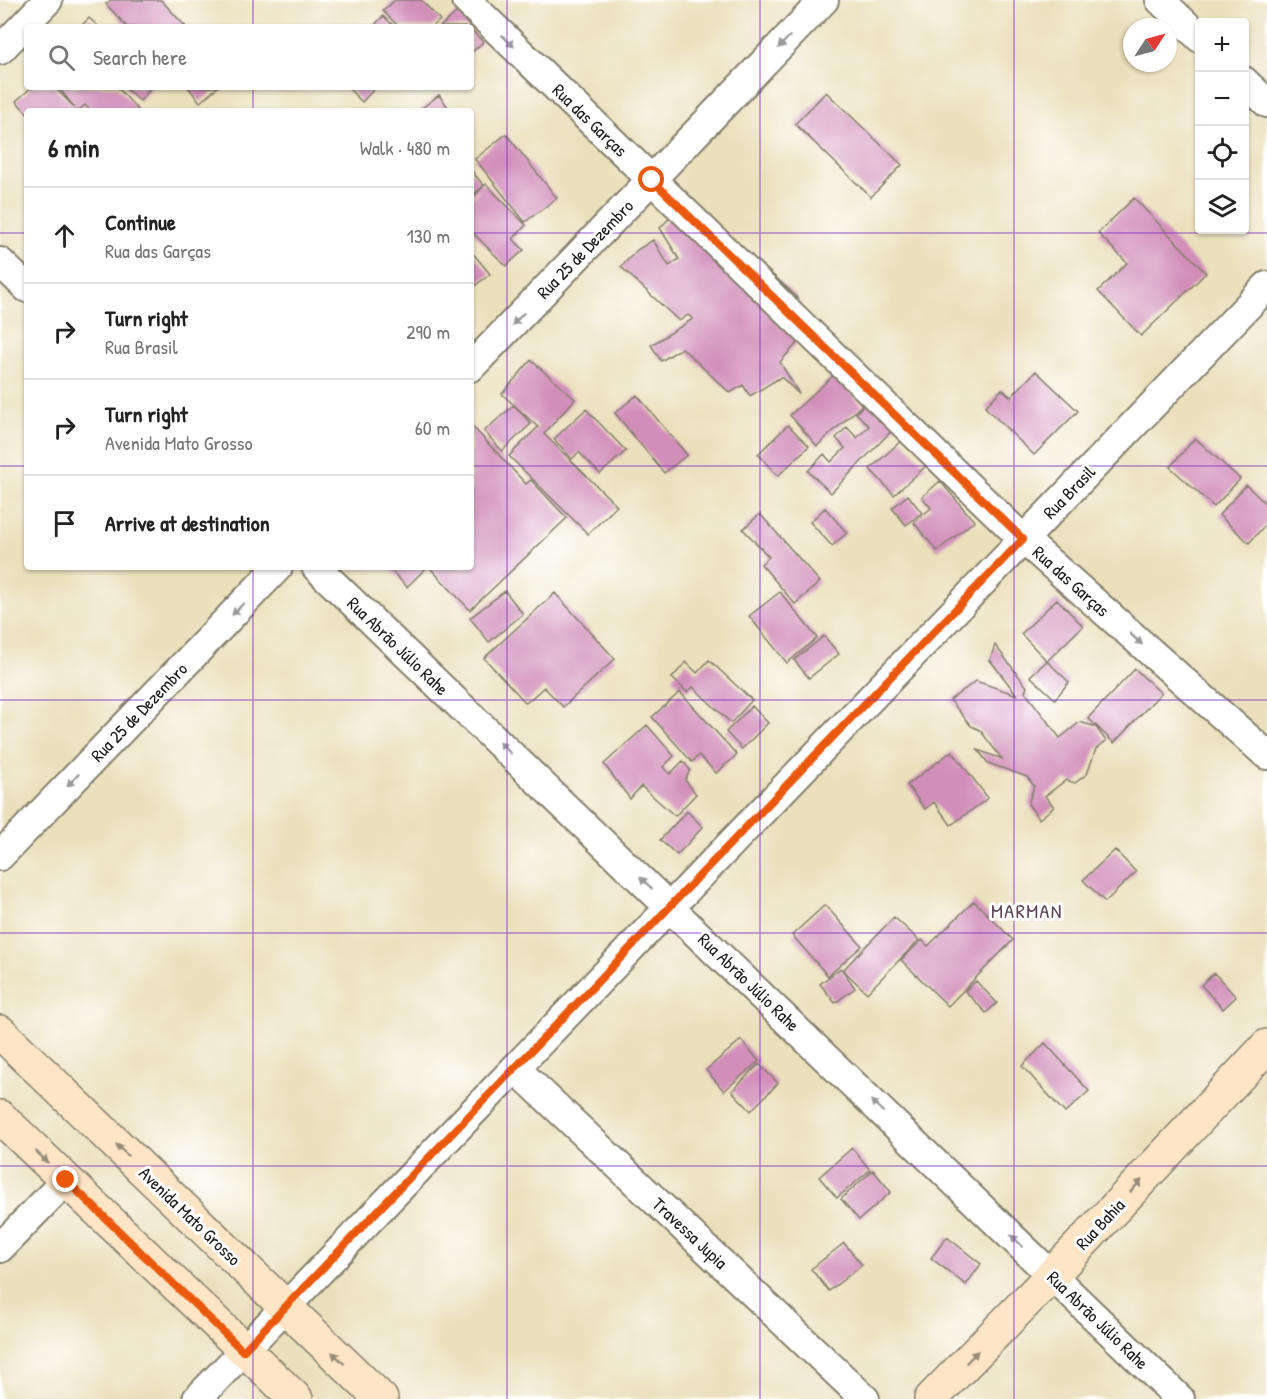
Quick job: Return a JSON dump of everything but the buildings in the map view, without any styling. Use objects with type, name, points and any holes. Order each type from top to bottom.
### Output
[{"type":"main road","name":"Avenida Mato Grosso","points":[[0,1032],[381,1399]]},
{"type":"main road","name":"Rua Bahia","points":[[931,1399],[1052,1275],[1267,1046]]},
{"type":"main road","points":[[0,1116],[243,1351],[296,1399]]},
{"type":"street","points":[[25,24],[48,0]]},
{"type":"street","name":"Rua das Garças","points":[[466,0],[1023,539],[1267,755]]},
{"type":"street","name":"Rua 25 de Dezembro","points":[[474,365],[824,0]]},
{"type":"street","points":[[1160,0],[1195,33]]},
{"type":"street","points":[[0,50],[24,25]]},
{"type":"street","points":[[1249,85],[1267,103]]},
{"type":"street","points":[[0,262],[24,285]]},
{"type":"street","name":"Rua Brasil","points":[[196,1399],[1267,286]]},
{"type":"street","name":"Rua 25 de Dezembro","points":[[0,856],[275,570]]},
{"type":"street","name":"Rua Abrão Júlio Rahe","points":[[319,570],[1180,1399]]},
{"type":"street","name":"Travessa Jupia","points":[[515,1068],[865,1399]]},
{"type":"street","points":[[0,1248],[66,1180]]},
{"type":"district","name":"MARMAN","points":[[1027,910]]},
{"type":"route","points":[[66,1180],[243,1351],[1023,539],[652,180]]}]
